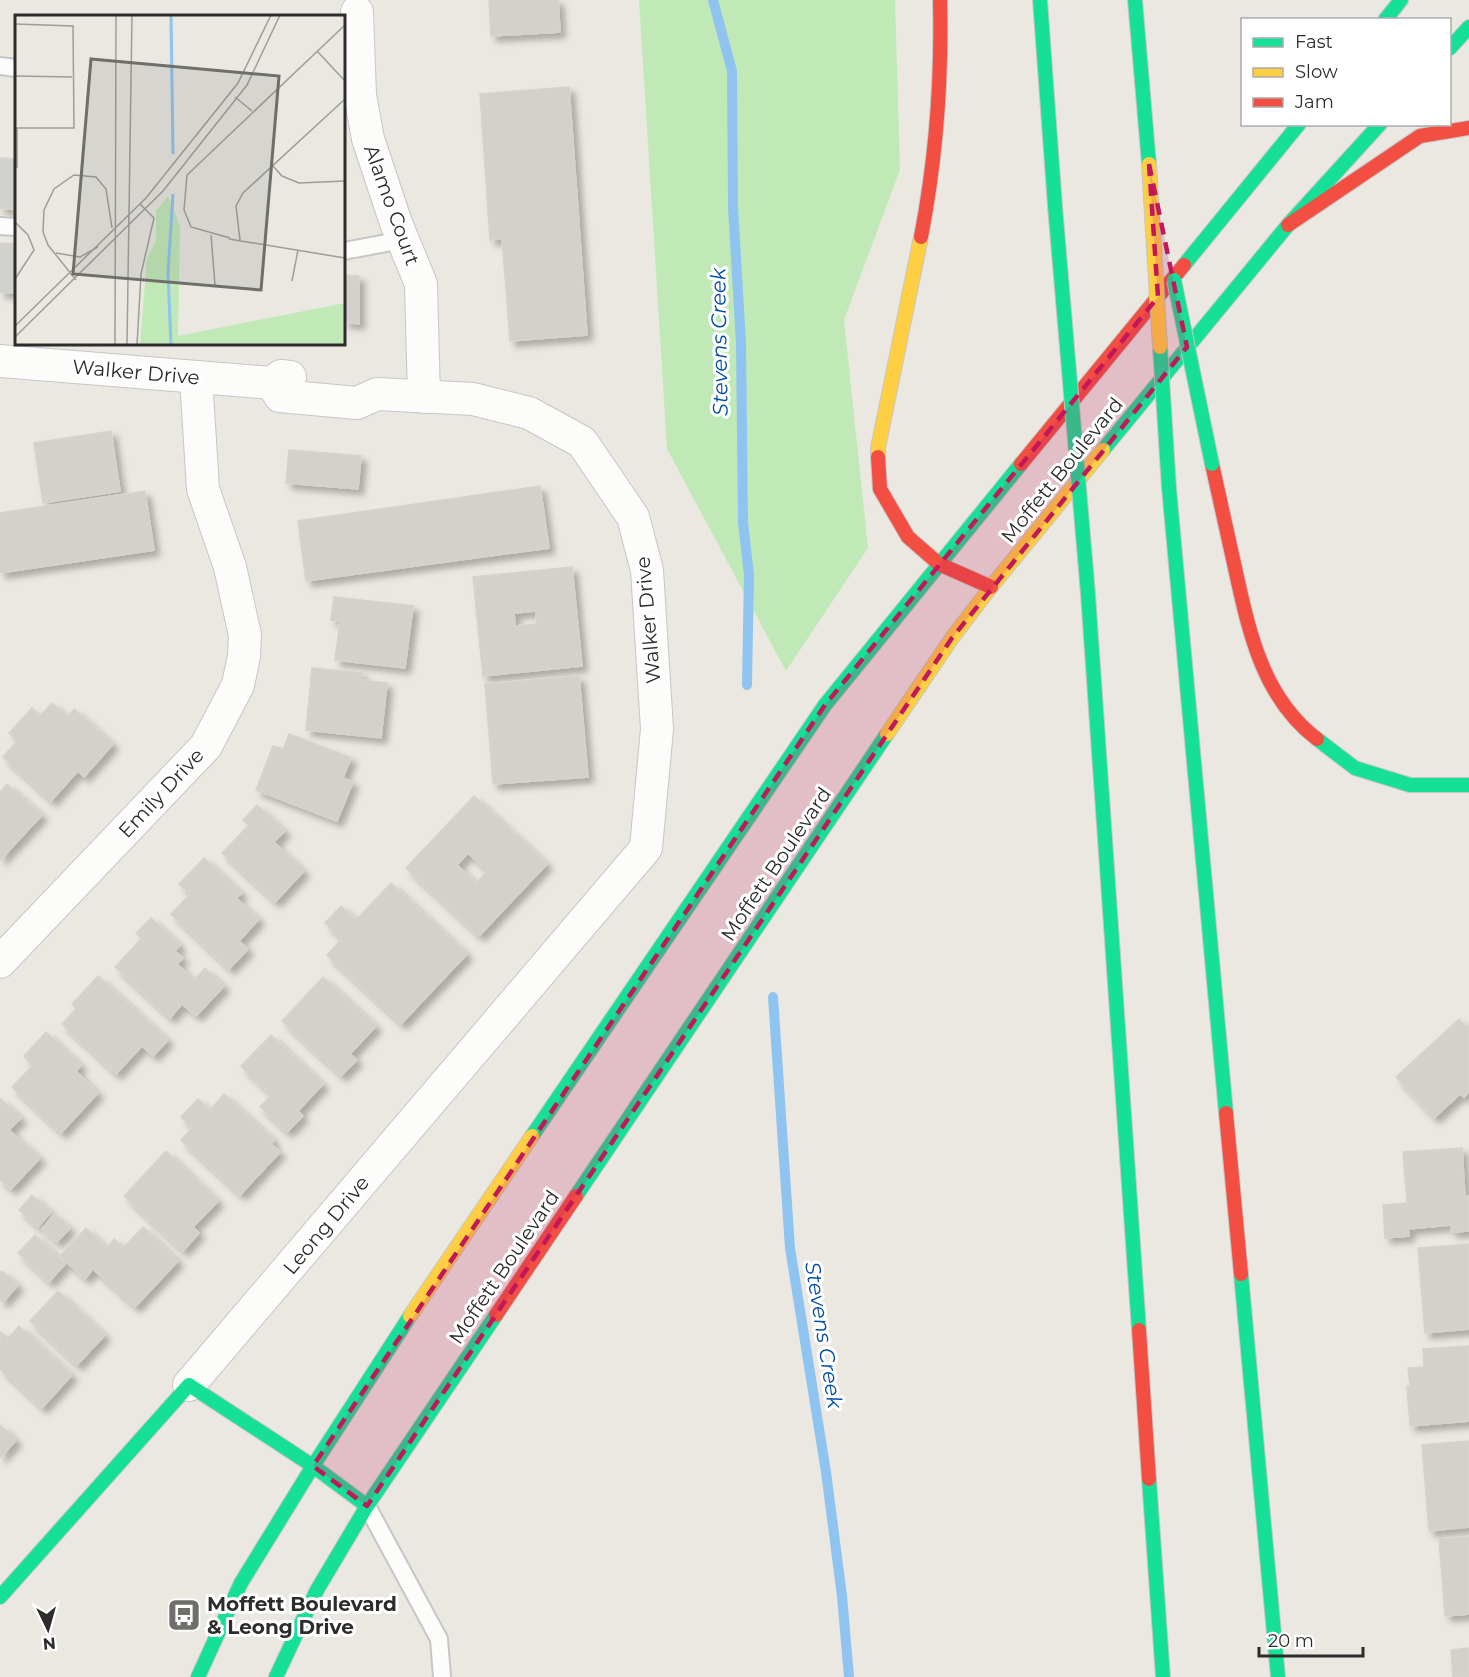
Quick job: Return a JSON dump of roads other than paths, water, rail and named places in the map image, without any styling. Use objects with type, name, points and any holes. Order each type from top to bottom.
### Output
[{"type":"main road","points":[[940,0],[937,128],[927,201],[878,448],[880,489],[908,537],[939,564],[991,587]]},
{"type":"main road","points":[[1040,0],[1088,594],[1163,1677]]},
{"type":"main road","points":[[1136,0],[1170,488],[1278,1677]]},
{"type":"main road","points":[[1387,18],[1401,0]]},
{"type":"main road","points":[[1451,46],[1469,27]]},
{"type":"main road","name":"Moffett Boulevard","points":[[198,1677],[241,1583],[313,1466],[414,1310],[825,705],[1297,126]]},
{"type":"main road","name":"Moffett Boulevard","points":[[276,1677],[317,1590],[367,1506],[952,638],[991,587],[1288,225],[1378,126]]},
{"type":"main road","points":[[1288,225],[1420,136],[1469,128]]},
{"type":"main road","points":[[1149,164],[1250,635],[1270,684],[1304,729],[1355,768],[1410,785],[1469,785]]},
{"type":"main road","points":[[189,1385],[313,1466],[367,1506]]},
{"type":"main road","name":"Leong Drive","points":[[0,1597],[189,1385]]},
{"type":"main road","points":[[1254,1570],[1257,1451]]},
{"type":"street","name":"Alamo Court","points":[[349,6],[352,94],[402,240],[421,284],[424,397]]},
{"type":"street","name":"Walker Drive","points":[[0,361],[272,383],[280,396],[357,403],[377,394],[472,399],[530,413],[582,442],[633,517],[647,570],[657,729],[646,848]]},
{"type":"street","name":"Emily Drive","points":[[0,962],[206,746],[238,685],[244,656],[245,635],[230,567],[203,489],[196,377]]},
{"type":"street","name":"Leong Drive","points":[[189,1385],[646,848]]},
{"type":"lane","points":[[0,66],[15,68]]},
{"type":"lane","points":[[0,226],[15,227]]},
{"type":"lane","points":[[345,251],[402,240]]},
{"type":"lane","points":[[367,1506],[438,1639],[442,1677]]},
{"type":"waterway","name":"Stevens Creek","points":[[713,0],[732,71],[733,207],[741,343],[743,522],[749,575],[747,685]]},
{"type":"waterway","name":"Stevens Creek","points":[[773,997],[790,1248],[826,1472],[842,1596],[849,1677]]},
{"type":"place","name":"Moffett Boulevard & Leong Drive","points":[[184,1615]]}]
